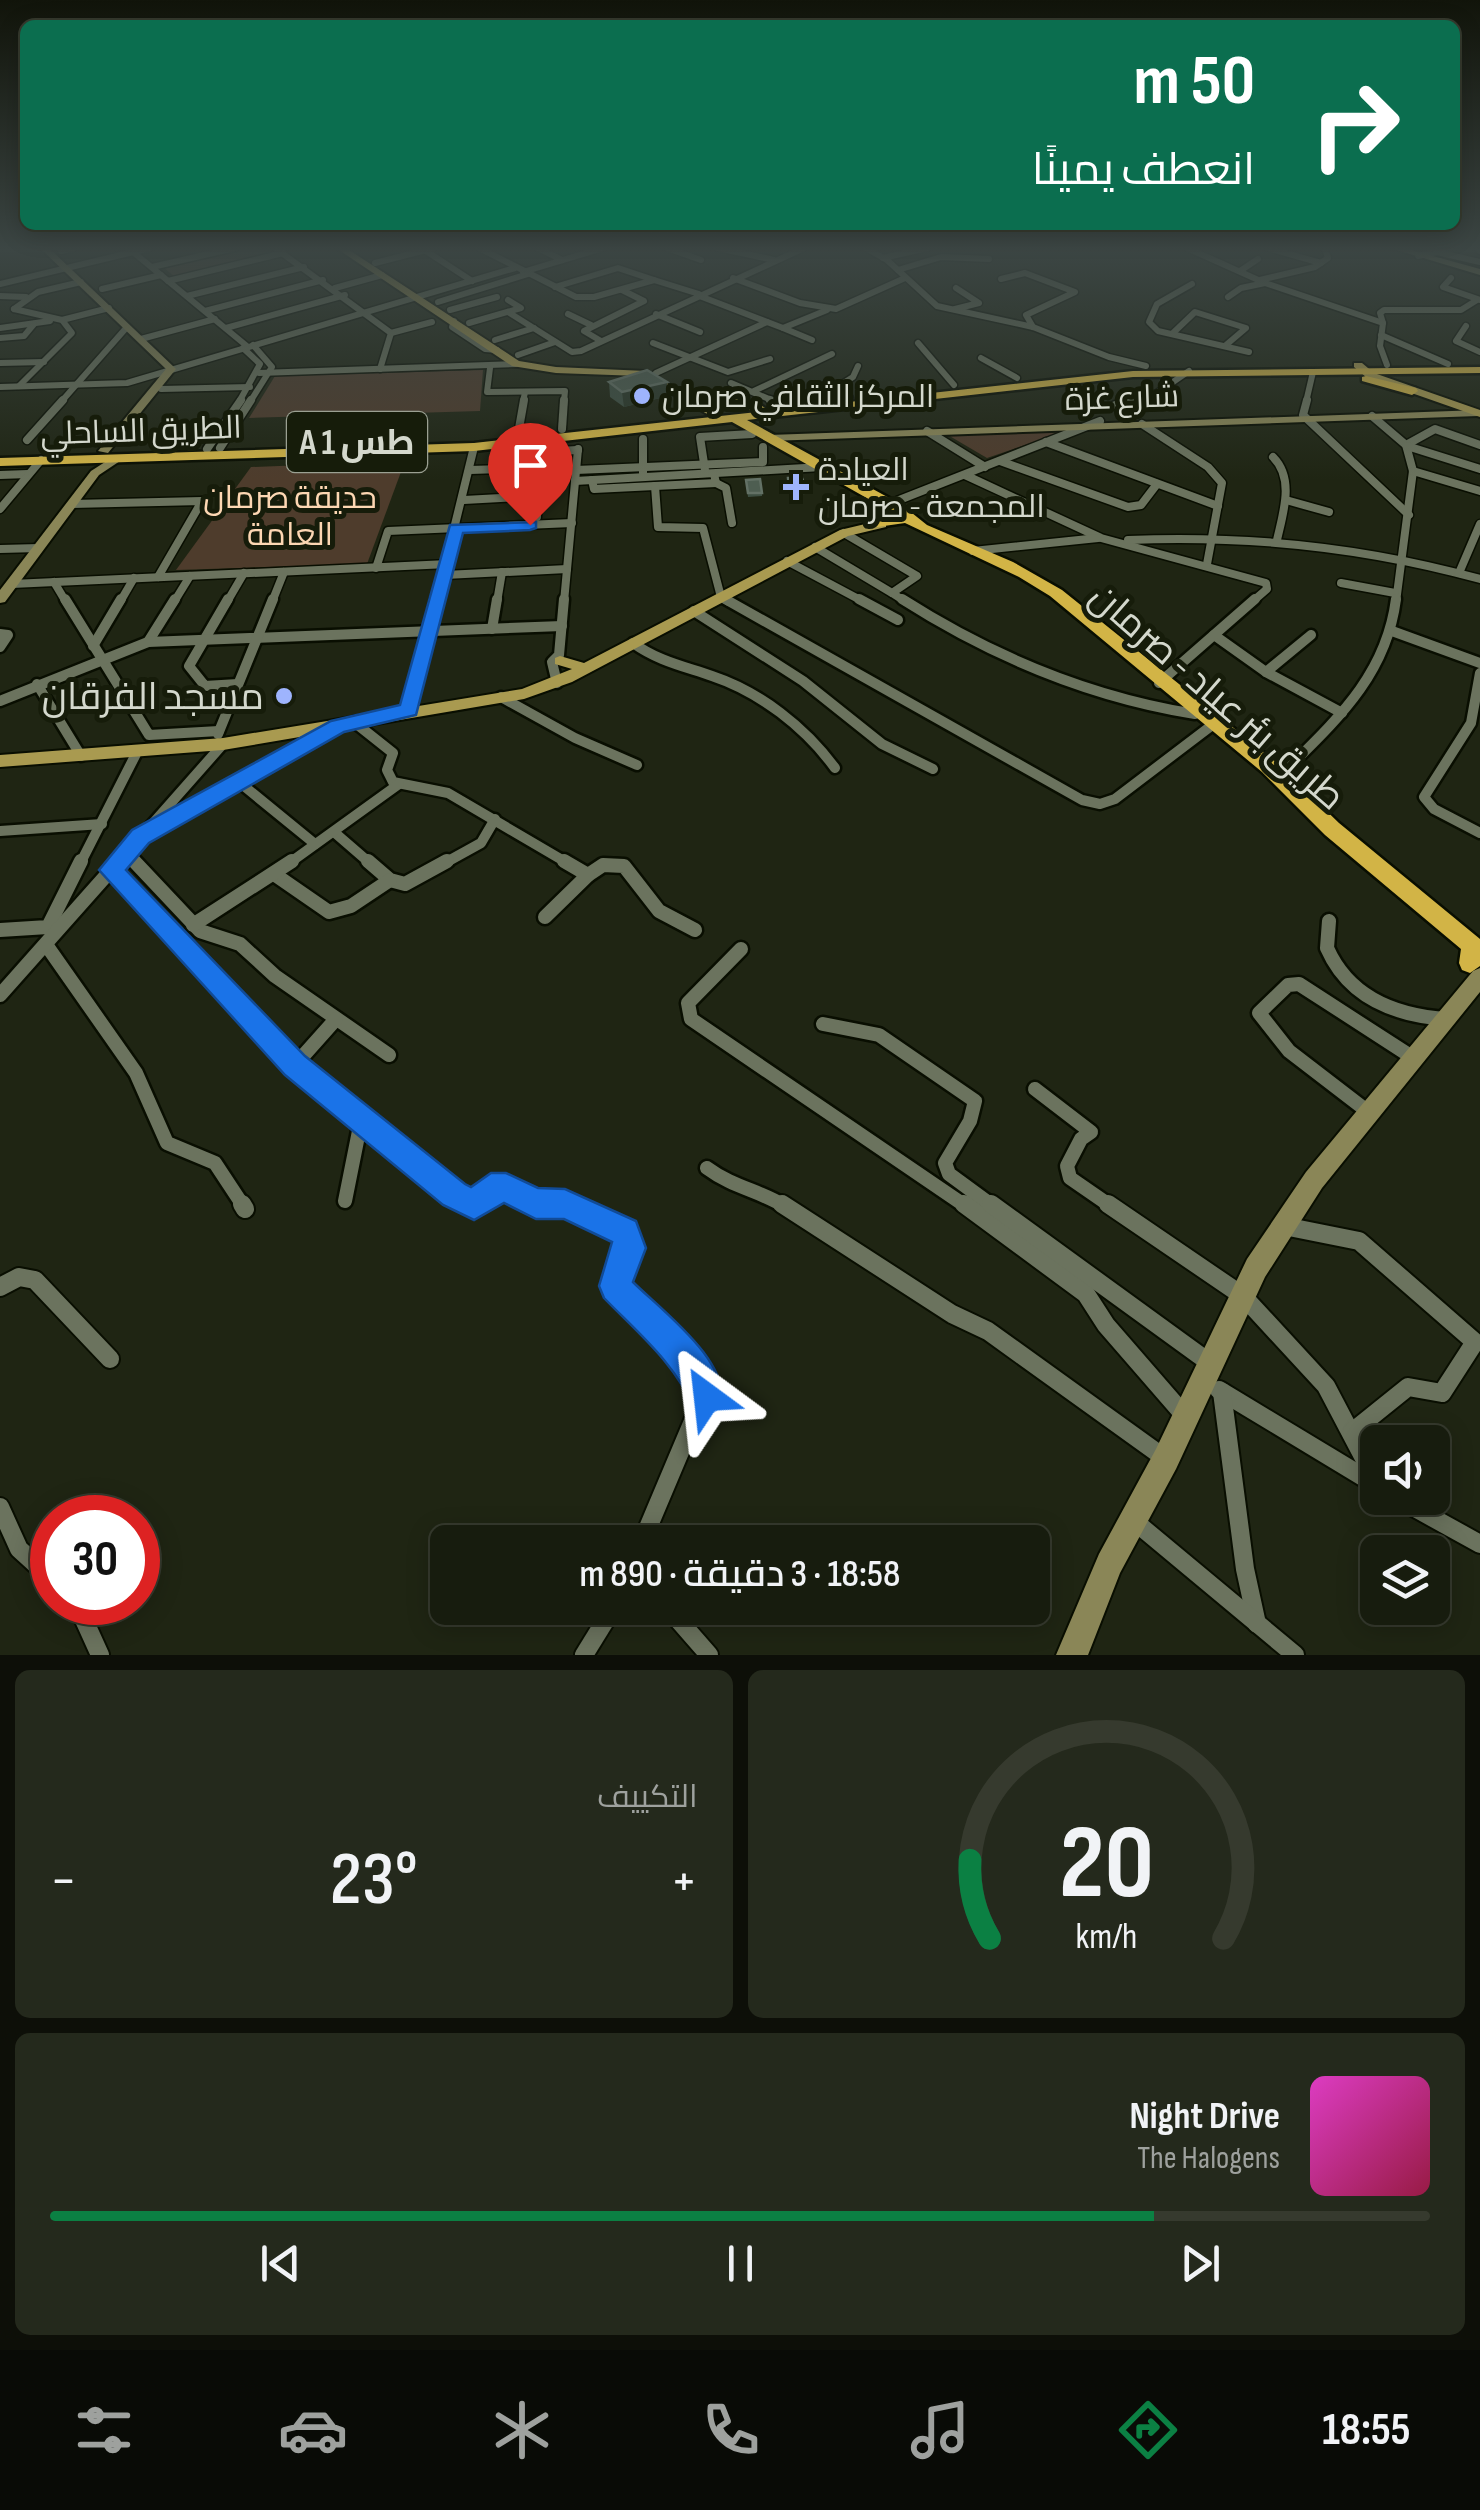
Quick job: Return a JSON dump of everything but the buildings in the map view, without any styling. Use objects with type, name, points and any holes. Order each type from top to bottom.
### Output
[{"type":"highway","name":"الطريق الساحلي","points":[[0,453],[474,447],[668,418],[724,416],[1068,379],[1261,364],[1365,370],[1409,382],[1480,367]]},
{"type":"highway","name":"الطريق الساحلي","points":[[0,462],[518,434],[589,436],[690,425],[759,408],[778,410],[1017,378],[1146,366],[1319,372],[1387,365],[1480,367]]},
{"type":"highway","points":[[1319,372],[1409,382]]},
{"type":"highway","points":[[668,418],[684,411],[691,396],[759,408]]},
{"type":"highway","points":[[690,425],[760,437],[778,410]]},
{"type":"highway","name":"طريق بئر عياد - صرمان","points":[[724,416],[1043,589],[1280,777],[1478,964]]},
{"type":"highway","name":"طريق بئر عياد - صرمان","points":[[819,468],[860,496],[867,510]]},
{"type":"highway","points":[[867,510],[896,511]]},
{"type":"highway","name":"طريق بئر عياد - صرمان","points":[[896,511],[1050,589],[1274,781],[1323,831],[1478,964]]},
{"type":"main road","points":[[466,325],[517,359],[556,370],[642,373],[691,396]]},
{"type":"main road","points":[[472,325],[496,345]]},
{"type":"main road","points":[[517,359],[656,373],[724,416]]},
{"type":"main road","points":[[1365,370],[1409,382],[1479,412]]},
{"type":"main road","points":[[848,531],[867,510]]},
{"type":"main road","points":[[0,761],[137,752],[347,724],[536,690],[559,670],[585,668],[815,546],[896,511]]},
{"type":"street","points":[[0,338],[25,335],[33,325]]},
{"type":"street","points":[[19,386],[72,333],[65,325]]},
{"type":"street","points":[[127,325],[175,368]]},
{"type":"street","points":[[130,325],[137,335]]},
{"type":"street","points":[[27,440],[118,338],[185,325]]},
{"type":"street","points":[[214,448],[269,372],[271,362],[223,325]]},
{"type":"street","points":[[226,328],[236,325]]},
{"type":"street","points":[[0,387],[127,383],[325,325]]},
{"type":"street","points":[[382,325],[391,333]]},
{"type":"street","points":[[391,333],[420,325]]},
{"type":"street","points":[[530,325],[576,352],[634,325]]},
{"type":"street","points":[[591,325],[584,332],[601,342]]},
{"type":"street","points":[[683,325],[700,332]]},
{"type":"street","points":[[656,373],[761,325]]},
{"type":"street","points":[[776,325],[812,340]]},
{"type":"street","points":[[783,328],[790,325]]},
{"type":"street","points":[[1025,325],[1108,357],[1146,366]]},
{"type":"street","points":[[1152,325],[1249,352]]},
{"type":"street","points":[[1173,333],[1181,325]]},
{"type":"street","points":[[1226,345],[1246,328],[1237,325]]},
{"type":"street","points":[[1383,325],[1380,335],[1387,365]]},
{"type":"street","points":[[1466,326],[1456,341],[1480,352]]},
{"type":"street","points":[[496,345],[534,328]]},
{"type":"street","points":[[380,369],[391,333]]},
{"type":"street","points":[[38,439],[137,335]]},
{"type":"street","points":[[1380,335],[1448,364]]},
{"type":"street","points":[[1234,340],[1261,364]]},
{"type":"street","points":[[259,373],[490,368],[555,342]]},
{"type":"street","points":[[653,343],[728,372],[770,359]]},
{"type":"street","points":[[918,344],[954,386]]},
{"type":"street","points":[[214,448],[259,373],[260,364],[248,347]]},
{"type":"street","points":[[754,391],[832,354]]},
{"type":"street","points":[[981,358],[1017,378]]},
{"type":"street","points":[[0,363],[44,362]]},
{"type":"street","points":[[850,398],[842,384],[854,376],[858,366]]},
{"type":"street","points":[[130,425],[175,368]]},
{"type":"street","points":[[0,600],[175,368]]},
{"type":"street","points":[[490,368],[486,392],[566,392],[562,434],[578,450]]},
{"type":"street","points":[[1115,405],[1157,393],[1189,372]]},
{"type":"street","points":[[1319,372],[1305,417],[1409,515]]},
{"type":"street","points":[[119,394],[127,383]]},
{"type":"street","points":[[732,384],[754,391],[778,410]]},
{"type":"street","points":[[161,389],[250,387]]},
{"type":"street","points":[[518,434],[525,392]]},
{"type":"street","name":"شارع غزة","points":[[760,437],[1305,417],[1461,406]]},
{"type":"street","name":"شارع غزة","points":[[760,437],[1479,412]]},
{"type":"street","points":[[1372,416],[1406,445],[1480,469]]},
{"type":"street","points":[[896,511],[965,475],[1099,423]]},
{"type":"street","points":[[1142,424],[1215,473],[1223,488],[1207,564]]},
{"type":"street","points":[[1406,445],[1435,429],[1480,445]]},
{"type":"street","points":[[928,431],[985,467]]},
{"type":"street","points":[[559,670],[578,450],[589,436]]},
{"type":"street","points":[[592,480],[594,489],[655,486],[710,474],[764,461],[760,437],[700,437],[710,474],[726,488],[732,523]]},
{"type":"street","points":[[643,440],[643,472]]},
{"type":"street","points":[[1046,442],[1218,506]]},
{"type":"street","points":[[1280,777],[1371,679],[1392,631],[1413,470],[1406,445]]},
{"type":"street","points":[[409,710],[464,500],[474,447]]},
{"type":"street","points":[[537,517],[540,451],[578,450]]},
{"type":"street","points":[[1273,457],[1282,466],[1286,500],[1277,540]]},
{"type":"street","points":[[84,458],[95,473]]},
{"type":"street","points":[[0,509],[41,460]]},
{"type":"street","points":[[1000,461],[1128,507],[1141,505],[1156,484]]},
{"type":"street","points":[[470,470],[537,468]]},
{"type":"street","points":[[576,476],[819,468]]},
{"type":"street","points":[[1413,470],[1480,490]]},
{"type":"street","points":[[576,476],[592,480],[643,472]]},
{"type":"street","points":[[965,475],[1102,538],[1258,578],[1268,586],[1160,682]]},
{"type":"street","points":[[0,478],[25,477]]},
{"type":"street","points":[[655,486],[658,527],[703,528],[721,597],[833,664],[1090,803],[1115,798],[1203,721]]},
{"type":"street","points":[[464,500],[538,496]]},
{"type":"street","points":[[72,504],[202,500],[158,577]]},
{"type":"street","points":[[1286,500],[1329,512]]},
{"type":"street","points":[[470,528],[472,520],[537,517],[553,518],[556,524]]},
{"type":"street","points":[[376,568],[387,531],[572,524]]},
{"type":"street","points":[[1459,573],[1480,524]]},
{"type":"street","points":[[848,531],[916,574],[892,593]]},
{"type":"street","points":[[1114,542],[1212,535],[1277,540],[1403,561],[1480,579]]},
{"type":"street","points":[[973,551],[1102,538]]},
{"type":"street","points":[[815,546],[892,593],[1071,685],[1203,721]]},
{"type":"street","points":[[0,549],[39,548]]},
{"type":"street","points":[[787,561],[898,620]]},
{"type":"street","points":[[12,584],[376,568],[502,572],[567,569]]},
{"type":"street","points":[[0,995],[65,926],[219,740],[253,641],[284,572]]},
{"type":"street","points":[[492,629],[502,572]]},
{"type":"street","points":[[238,684],[207,687],[190,669],[244,573]]},
{"type":"street","points":[[148,642],[190,576]]},
{"type":"street","points":[[93,646],[134,578]]},
{"type":"street","points":[[54,582],[149,735],[219,740]]},
{"type":"street","points":[[1340,584],[1395,594]]},
{"type":"street","points":[[694,611],[803,681],[882,744],[933,769]]},
{"type":"street","points":[[0,700],[148,642],[253,641],[562,626]]},
{"type":"street","points":[[1392,631],[1480,663]]},
{"type":"street","points":[[0,634],[8,635],[0,647]]},
{"type":"street","points":[[1214,635],[1266,672],[1342,713]]},
{"type":"street","points":[[1266,672],[1311,635]]},
{"type":"street","points":[[633,643],[679,670],[729,683],[810,739],[835,768]]},
{"type":"street","points":[[1480,674],[1471,723],[1424,797],[1434,809],[1480,834]]},
{"type":"street","points":[[37,684],[81,756]]},
{"type":"street","points":[[501,697],[574,738],[637,766]]},
{"type":"street","points":[[140,837],[347,724],[393,753],[388,777],[399,784],[437,789],[588,875]]},
{"type":"street","points":[[48,927],[137,752]]},
{"type":"street","points":[[239,782],[316,844]]},
{"type":"street","points":[[193,925],[274,874],[399,784]]},
{"type":"street","points":[[334,832],[390,880],[416,882],[482,843],[495,820]]},
{"type":"street","points":[[0,831],[102,824]]},
{"type":"street","points":[[126,853],[193,925],[240,944],[275,976],[389,1055]]},
{"type":"street","points":[[545,917],[588,875],[605,862],[614,861],[640,882],[655,908],[695,930]]},
{"type":"street","points":[[111,870],[295,1066],[472,1204],[497,1186],[536,1203],[565,1204],[625,1232],[630,1248],[615,1286],[683,1355],[707,1388],[649,1525]]},
{"type":"street","points":[[274,874],[328,912],[351,906],[390,880]]},
{"type":"street","points":[[1329,921],[1322,938],[1332,961],[1376,1002],[1409,1015],[1448,1019]]},
{"type":"street","points":[[0,930],[65,926]]},
{"type":"street","points":[[46,946],[136,1073],[167,1143],[215,1163],[245,1210]]},
{"type":"street","points":[[741,949],[688,1003],[691,1018],[892,1152],[1086,1294],[1106,1325],[1185,1416]]},
{"type":"street","points":[[1072,1655],[1109,1564],[1185,1416],[1211,1378],[1242,1296],[1314,1180],[1448,1019],[1478,964]]},
{"type":"street","points":[[1371,1114],[1286,1048],[1260,1021],[1259,1013],[1288,986],[1299,984],[1414,1060]]},
{"type":"street","points":[[295,1066],[336,1019]]},
{"type":"street","points":[[823,1024],[879,1035],[975,1101],[970,1121],[945,1164],[949,1174],[1211,1378],[1360,1474]]},
{"type":"street","points":[[1034,1088],[1091,1132],[1080,1139],[1067,1166],[1070,1178],[1242,1296],[1326,1386],[1360,1449]]},
{"type":"street","points":[[346,1200],[361,1121]]},
{"type":"street","points":[[707,1168],[732,1187],[769,1196],[938,1305],[988,1330],[1166,1459]]},
{"type":"street","points":[[1284,1226],[1359,1241],[1473,1336],[1474,1342],[1442,1392],[1408,1387],[1352,1432]]},
{"type":"street","points":[[0,1287],[19,1277],[34,1280],[110,1359]]},
{"type":"street","points":[[1211,1378],[1257,1624]]},
{"type":"street","points":[[0,1507],[20,1550],[30,1559]]},
{"type":"street","points":[[1428,1515],[1480,1544]]},
{"type":"street","points":[[1133,1520],[1295,1655]]},
{"type":"street","points":[[86,1625],[100,1655]]},
{"type":"street","points":[[584,1655],[603,1625]]},
{"type":"street","points":[[683,1625],[709,1655]]},
{"type":"green space","points":[[483,370],[480,411],[249,418],[275,376]]},
{"type":"green space","points":[[941,431],[1066,431],[987,458]]},
{"type":"green space","name":"حديقة صرمان العامة","points":[[405,461],[367,564],[176,570],[251,467]]},
{"type":"place","name":"المركز الثقافي صرمان","points":[[642,396]]},
{"type":"place","name":"العيادة المجمعة - صرمان","points":[[796,487]]},
{"type":"place","name":"مسجد الفرقان","points":[[284,696]]},
{"type":"route","points":[[530,525],[456,528],[409,710],[338,726],[140,837],[111,870],[295,1066],[454,1194],[474,1205],[491,1188],[506,1188],[536,1203],[565,1204],[625,1232],[630,1248],[615,1286],[704,1380],[707,1397]]}]
